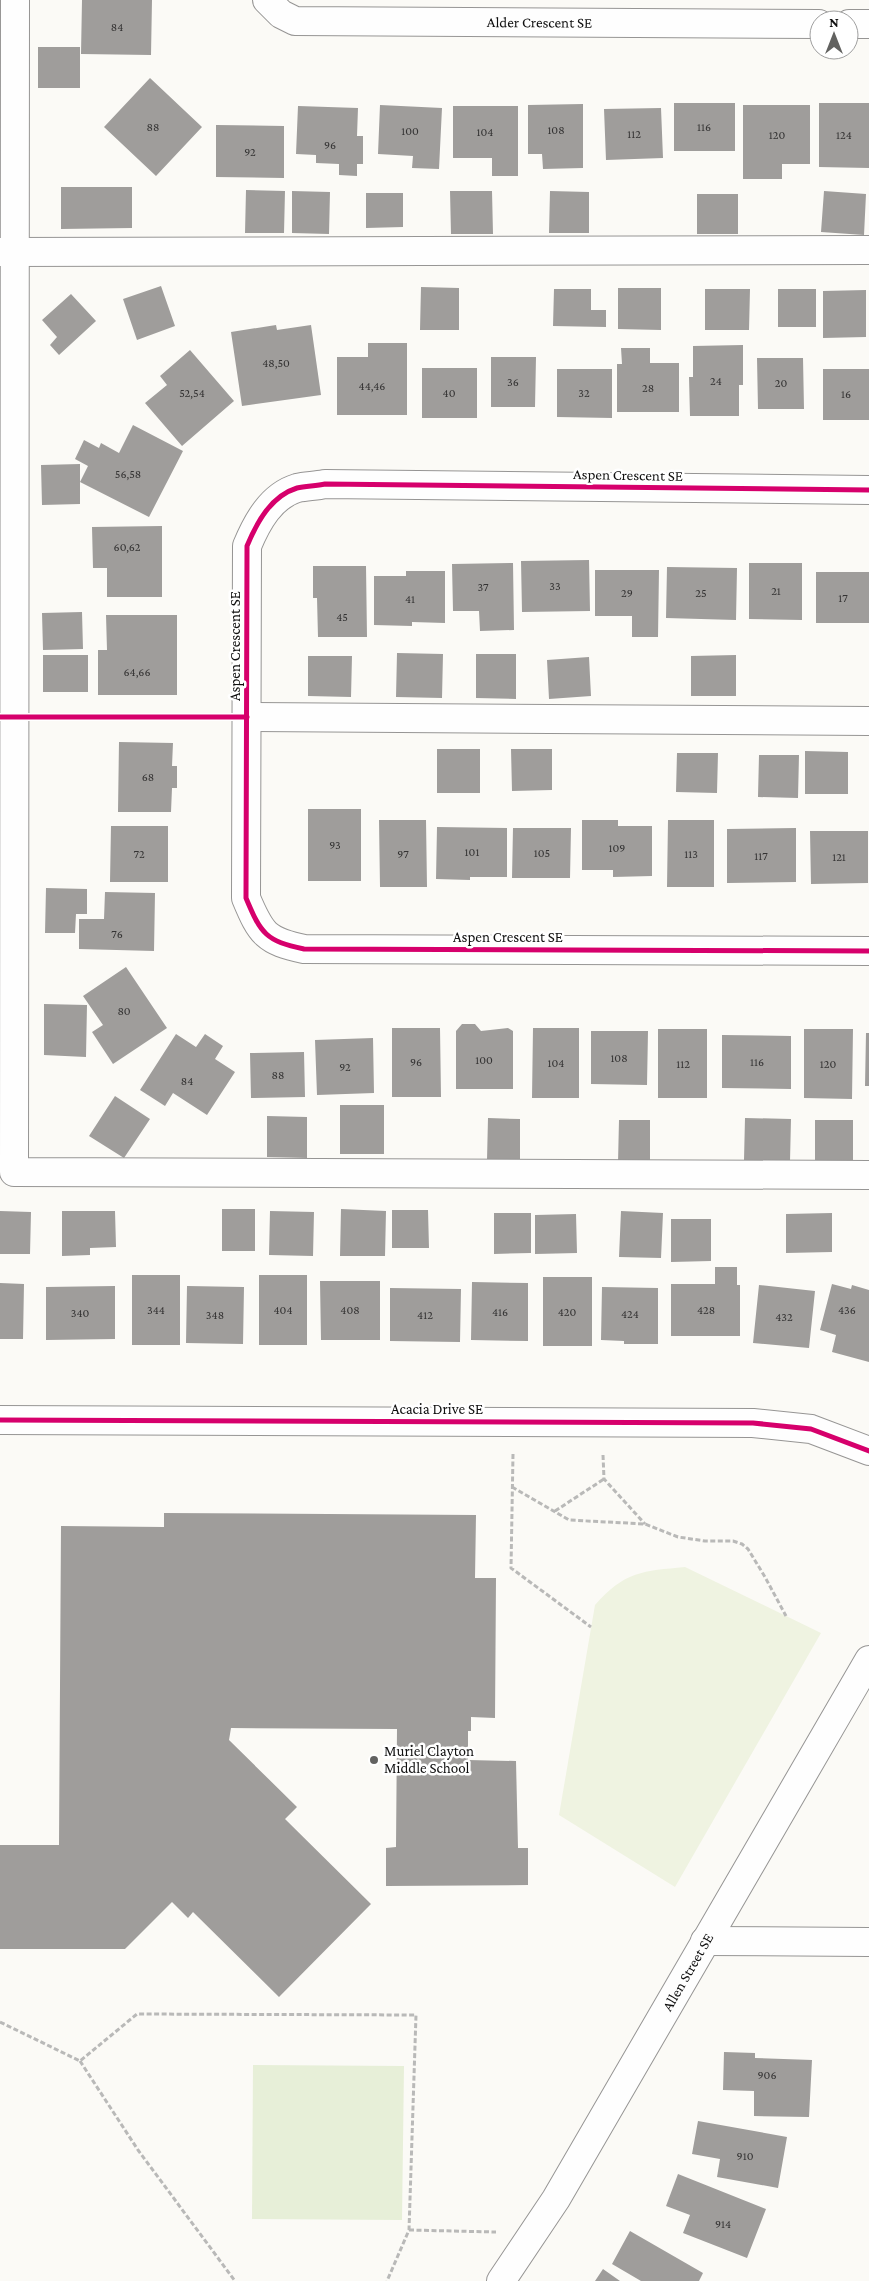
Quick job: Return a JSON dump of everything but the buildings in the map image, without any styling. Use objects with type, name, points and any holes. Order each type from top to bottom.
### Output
[{"type":"street","points":[[15,0],[7,252],[7,1172],[869,1175]]},
{"type":"street","name":"Alder Crescent SE","points":[[267,0],[281,14],[295,21],[809,24]]},
{"type":"street","points":[[7,252],[869,250]]},
{"type":"street","name":"Aspen Crescent SE","points":[[869,490],[325,484],[296,488],[276,500],[256,523],[247,546],[246,898],[255,920],[269,938],[284,945],[304,950],[869,951]]},
{"type":"street","points":[[247,717],[869,721]]},
{"type":"street","name":"Acacia Drive SE","points":[[0,1420],[753,1422],[811,1429],[869,1451]]},
{"type":"street","name":"Allen Street SE","points":[[502,2281],[556,2199],[869,1660]]},
{"type":"street","points":[[705,1941],[869,1942]]},
{"type":"path","points":[[514,1421],[511,1568],[591,1627]]},
{"type":"path","points":[[602,1422],[604,1479],[645,1524]]},
{"type":"path","points":[[555,1511],[604,1479]]},
{"type":"path","points":[[512,1487],[575,1521],[645,1524],[678,1537],[705,1541],[733,1541],[742,1544],[748,1549],[786,1616]]},
{"type":"path","points":[[80,2061],[137,2014],[416,2015],[409,2230],[387,2281]]},
{"type":"path","points":[[0,2022],[80,2061],[138,2150],[235,2281]]},
{"type":"path","points":[[409,2230],[533,2234]]},
{"type":"green space","points":[[685,1567],[821,1633],[675,1887],[559,1815],[595,1605],[616,1585],[626,1579],[646,1572]]},
{"type":"green space","points":[[253,2065],[404,2066],[402,2220],[252,2219]]},
{"type":"cycle path","points":[[869,490],[325,484],[297,488],[280,497],[260,519],[247,546],[246,898],[256,920],[266,934],[281,943],[304,949],[869,951]]},
{"type":"cycle path","points":[[0,717],[247,717]]},
{"type":"cycle path","points":[[0,1420],[753,1423],[811,1429],[869,1451]]},
{"type":"place","name":"Muriel Clayton Middle School","points":[[374,1760]]}]
